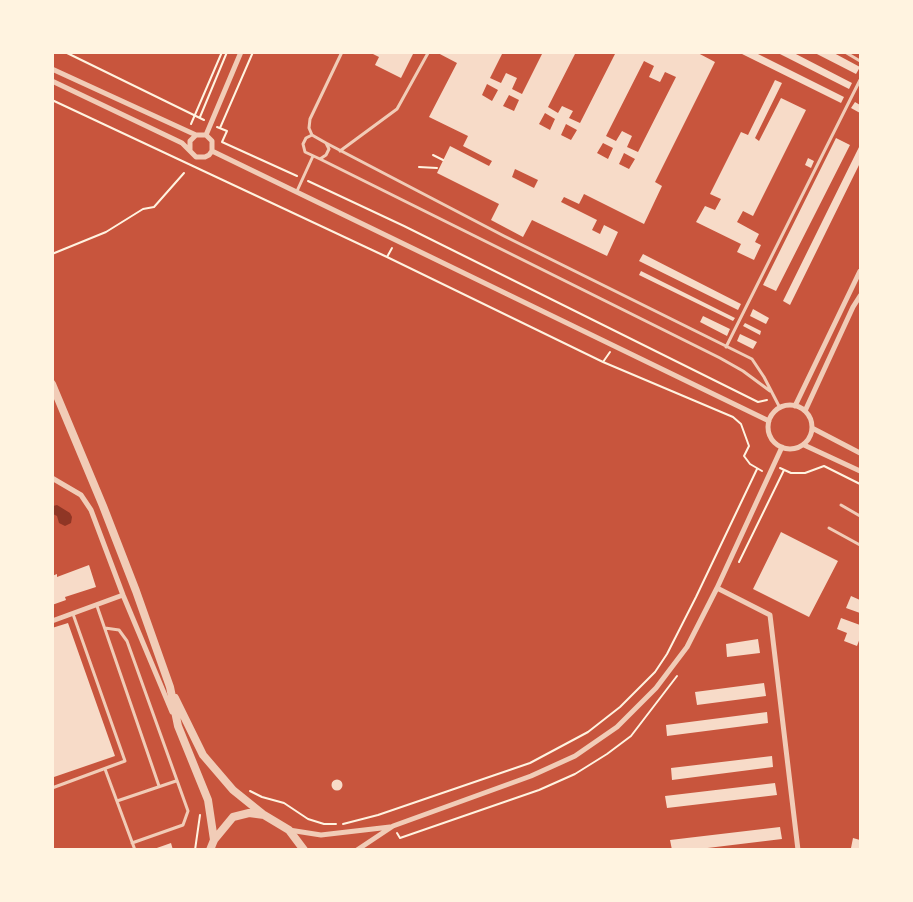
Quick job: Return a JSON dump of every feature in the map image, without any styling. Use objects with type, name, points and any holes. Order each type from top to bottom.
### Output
[{"type":"street","points":[[206,135],[241,52]]},
{"type":"street","points":[[52,69],[188,132],[196,135],[206,135],[212,142],[212,151],[205,157],[196,157],[182,142],[52,80]]},
{"type":"street","points":[[190,150],[190,141],[196,135]]},
{"type":"street","points":[[212,151],[769,421]]},
{"type":"street","points":[[795,406],[860,271]]},
{"type":"street","points":[[805,411],[853,307],[860,296]]},
{"type":"street","points":[[52,384],[113,531],[170,687],[203,754],[232,790],[264,815],[289,830],[321,835],[393,826],[531,776],[575,756],[617,727],[656,688],[687,647],[717,588],[782,448]]},
{"type":"street","points":[[795,406],[805,411],[809,416],[812,428],[811,434],[804,445],[793,449],[782,448],[772,439],[768,428],[769,421],[780,408],[795,406]]},
{"type":"street","points":[[812,428],[860,453]]},
{"type":"street","points":[[804,445],[860,471]]},
{"type":"street","points":[[52,478],[81,495],[91,510],[208,800],[214,840]]},
{"type":"street","points":[[717,588],[770,614],[798,850]]},
{"type":"street","points":[[52,621],[124,595]]},
{"type":"street","points":[[170,687],[178,726]]},
{"type":"street","points":[[210,850],[214,840],[233,818],[249,813],[264,815]]},
{"type":"street","points":[[358,850],[393,826]]},
{"type":"street","points":[[289,830],[304,850]]},
{"type":"lane","points":[[342,52],[310,118],[309,128],[312,135],[486,227],[752,360],[764,377],[780,408]]},
{"type":"lane","points":[[845,52],[860,61]]},
{"type":"lane","points":[[340,151],[397,109],[428,53]]},
{"type":"lane","points":[[726,347],[860,80]]},
{"type":"lane","points":[[312,135],[306,138],[303,144],[305,152],[728,362],[771,393]]},
{"type":"lane","points":[[320,159],[326,155],[329,149],[326,143]]},
{"type":"lane","points":[[297,191],[313,156]]},
{"type":"lane","points":[[841,505],[860,516]]},
{"type":"lane","points":[[829,528],[860,545]]},
{"type":"lane","points":[[97,606],[160,786]]},
{"type":"lane","points":[[52,788],[126,761],[73,614]]},
{"type":"lane","points":[[105,628],[119,630],[127,641],[188,811],[183,825],[132,843]]},
{"type":"lane","points":[[105,769],[135,850]]},
{"type":"lane","points":[[117,802],[176,780]]},
{"type":"path","points":[[65,52],[227,131],[222,142],[413,230],[758,402],[765,402],[771,393]]},
{"type":"path","points":[[188,132],[222,52]]},
{"type":"path","points":[[199,118],[227,52]]},
{"type":"path","points":[[220,128],[253,52]]},
{"type":"path","points":[[52,100],[387,257],[604,362],[734,417],[741,424],[749,446],[744,456],[757,469],[769,473]]},
{"type":"path","points":[[433,155],[443,160]]},
{"type":"path","points":[[419,167],[438,168]]},
{"type":"path","points":[[52,254],[106,232],[143,209],[154,207],[184,173]]},
{"type":"path","points":[[773,464],[791,473],[805,473],[824,466],[860,484]]},
{"type":"path","points":[[248,790],[262,797],[284,803],[308,819],[324,824],[338,825],[378,815],[530,763],[588,732],[620,707],[654,672],[667,654],[757,469]]},
{"type":"path","points":[[737,566],[784,470]]},
{"type":"path","points":[[393,826],[400,838],[539,790],[575,774],[631,736],[681,669]]},
{"type":"path","points":[[195,850],[200,803],[208,800]]},
{"type":"shaded area","points":[[57,505],[70,513],[72,517],[71,523],[65,526],[59,523],[57,516],[53,514],[53,506]]},
{"type":"building","points":[[369,52],[414,52],[401,78],[375,65],[379,57]]},
{"type":"building","points":[[436,52],[503,52],[490,78],[501,83],[506,73],[517,78],[512,89],[522,94],[543,52],[576,52],[548,107],[558,113],[562,106],[573,111],[569,118],[580,123],[616,52],[696,52],[715,62],[655,182],[662,186],[644,224],[584,194],[579,204],[564,197],[561,202],[597,220],[592,230],[600,234],[604,225],[618,232],[607,256],[532,220],[523,237],[491,220],[499,204],[437,173],[450,146],[489,166],[492,161],[463,146],[468,136],[429,117],[457,63]],"holes":[[[644,61],[654,66],[649,77],[660,82],[665,72],[676,77],[638,152],[627,147],[632,136],[622,131],[616,141],[606,136]],[[487,84],[498,90],[492,101],[482,95]],[[509,95],[519,100],[514,111],[503,106]],[[545,113],[555,119],[550,130],[539,124]],[[566,124],[577,130],[571,140],[561,135]],[[603,143],[613,148],[608,159],[597,153]],[[624,153],[635,159],[629,169],[619,164]],[[515,169],[538,180],[534,188],[512,177]]]},
{"type":"building","points":[[738,52],[754,52],[844,97],[841,103]]},
{"type":"building","points":[[776,52],[792,52],[852,83],[849,89]]},
{"type":"building","points":[[813,52],[832,52],[860,67],[856,74]]},
{"type":"building","points":[[775,80],[782,83],[755,138],[759,141],[781,98],[806,110],[753,216],[743,211],[737,222],[759,234],[755,242],[761,245],[754,260],[737,252],[741,244],[696,222],[705,206],[715,210],[721,199],[710,194],[741,132],[748,135]]},
{"type":"building","points":[[855,102],[860,105],[860,113],[851,108]]},
{"type":"building","points":[[836,138],[850,145],[776,291],[763,285]]},
{"type":"building","points":[[860,145],[860,163],[790,305],[783,301]]},
{"type":"building","points":[[808,158],[814,161],[811,168],[805,165]]},
{"type":"building","points":[[643,254],[741,304],[738,310],[639,261]]},
{"type":"building","points":[[641,271],[735,318],[733,321],[639,275]]},
{"type":"building","points":[[753,309],[769,318],[766,324],[750,316]]},
{"type":"building","points":[[703,316],[730,329],[727,336],[700,322]]},
{"type":"building","points":[[745,323],[761,331],[760,335],[743,326]]},
{"type":"building","points":[[740,334],[757,342],[753,349],[737,341]]},
{"type":"building","points":[[781,532],[838,561],[809,617],[753,589]]},
{"type":"building","points":[[89,565],[96,587],[65,597],[66,600],[52,605],[52,576],[57,574],[57,577]]},
{"type":"building","points":[[851,596],[860,600],[860,613],[846,608]]},
{"type":"building","points":[[841,618],[860,625],[860,638],[857,646],[844,641],[847,633],[837,629]]},
{"type":"building","points":[[68,623],[115,756],[54,777],[52,772],[52,628]]},
{"type":"building","points":[[758,639],[760,653],[727,657],[726,644]]},
{"type":"building","points":[[764,683],[766,696],[697,705],[695,692]]},
{"type":"building","points":[[767,712],[768,723],[667,736],[666,725]]},
{"type":"building","points":[[772,756],[773,767],[672,780],[671,768]]},
{"type":"building","points":[[337,779],[343,785],[337,791],[331,785]]},
{"type":"building","points":[[775,783],[777,795],[667,808],[665,796]]},
{"type":"building","points":[[780,827],[782,839],[691,850],[672,850],[670,840]]},
{"type":"building","points":[[853,838],[860,840],[860,850],[851,848]]},
{"type":"building","points":[[171,843],[173,850],[154,850],[154,849]]}]
